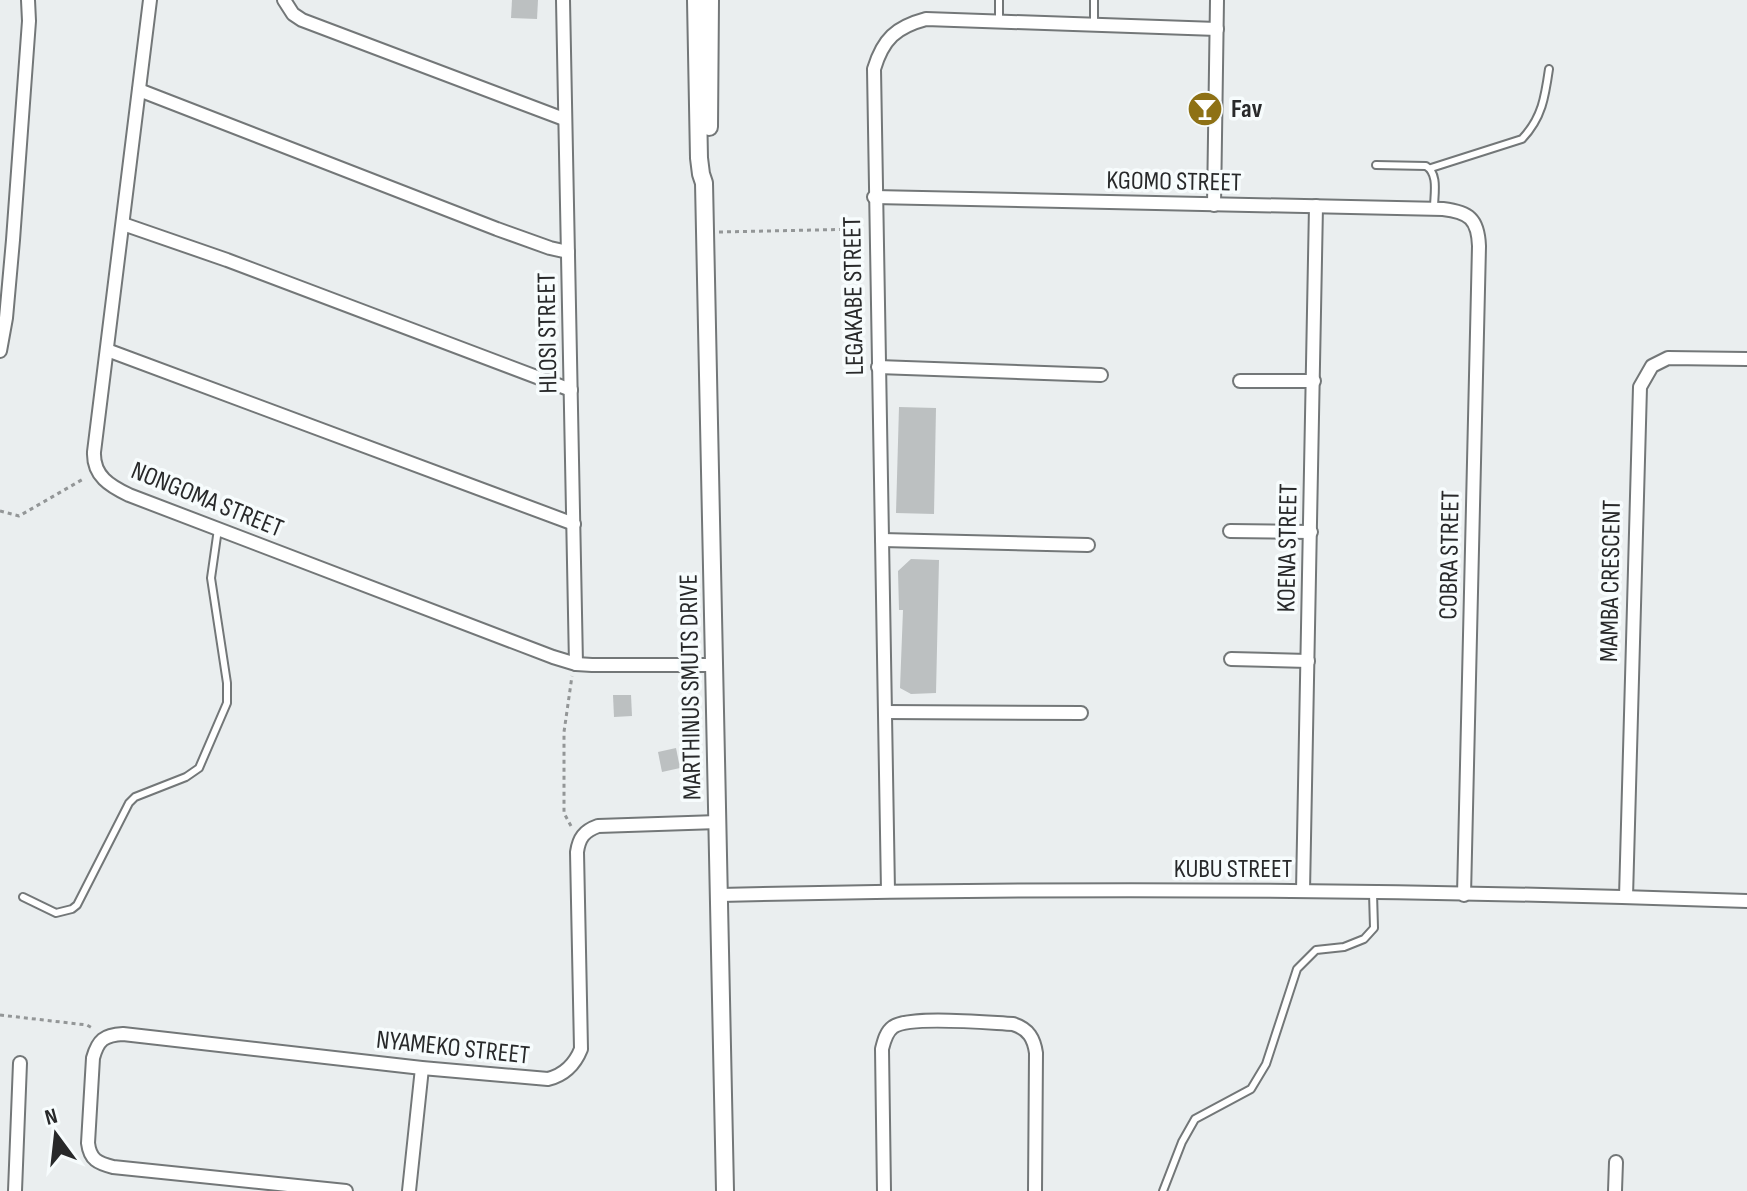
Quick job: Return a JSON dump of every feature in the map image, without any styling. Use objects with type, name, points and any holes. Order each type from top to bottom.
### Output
[{"type":"street","points":[[0,351],[13,240],[28,0]]},
{"type":"street","name":"NONGOMA STREET","points":[[150,0],[94,452],[97,471],[106,482],[116,489],[218,529],[575,664],[714,665]]},
{"type":"street","points":[[284,0],[293,14],[302,20],[564,119]]},
{"type":"street","name":"HLOSI STREET","points":[[563,0],[575,664]]},
{"type":"street","name":"MARTHINUS SMUTS DRIVE","points":[[696,0],[699,158],[704,183],[725,1191]]},
{"type":"street","name":"MARTHINUS SMUTS DRIVE","points":[[704,183],[709,174],[710,0]]},
{"type":"street","points":[[1214,205],[1217,0]]},
{"type":"street","name":"LEGAKABE STREET","points":[[888,891],[874,197],[874,69],[878,53],[898,30],[926,19],[1217,29]]},
{"type":"street","points":[[139,90],[497,229],[568,252]]},
{"type":"street","name":"KGOMO STREET","points":[[874,197],[1434,209],[1459,212],[1471,219]]},
{"type":"street","name":"KOENA STREET","points":[[1303,891],[1316,206]]},
{"type":"street","name":"COBRA STREET","points":[[1464,895],[1479,246],[1477,228],[1471,219]]},
{"type":"street","points":[[123,224],[571,390]]},
{"type":"street","points":[[107,350],[574,524]]},
{"type":"street","name":"MAMBA CRESCENT","points":[[1626,897],[1640,387],[1652,366],[1668,358],[1747,359]]},
{"type":"street","points":[[878,367],[1101,375]]},
{"type":"street","points":[[1240,381],[1314,381]]},
{"type":"street","points":[[1230,531],[1311,532]]},
{"type":"street","points":[[882,540],[1088,545]]},
{"type":"street","points":[[1231,659],[1308,661]]},
{"type":"street","points":[[885,712],[1081,713]]},
{"type":"street","points":[[579,840],[598,826],[718,822]]},
{"type":"street","name":"NYAMEKO STREET","points":[[103,1039],[123,1034],[422,1068],[548,1079],[560,1075],[581,1049],[579,840]]},
{"type":"street","name":"KUBU STREET","points":[[720,895],[888,891],[1303,891],[1747,901]]},
{"type":"street","points":[[884,1191],[882,1049],[889,1030],[902,1022],[911,1021],[1013,1024],[1031,1036],[1037,1063],[1035,1191]]},
{"type":"street","points":[[103,1039],[93,1058],[88,1143],[96,1162],[113,1167],[346,1191]]},
{"type":"street","points":[[15,1191],[20,1063]]},
{"type":"street","points":[[409,1191],[422,1068]]},
{"type":"street","points":[[1615,1191],[1616,1162]]},
{"type":"lane","points":[[999,0],[999,22]]},
{"type":"lane","points":[[1094,0],[1094,25]]},
{"type":"lane","points":[[1376,165],[1431,168],[1522,139],[1545,101],[1549,69]]},
{"type":"lane","points":[[1431,168],[1434,173],[1434,209]]},
{"type":"lane","points":[[23,897],[56,913],[72,909],[77,905],[129,803],[135,797],[186,777],[199,768],[228,698],[212,585],[218,529]]},
{"type":"lane","points":[[1163,1191],[1182,1142],[1195,1119],[1251,1089],[1266,1064],[1297,969],[1316,950],[1344,947],[1364,939],[1374,928],[1373,893]]},
{"type":"path","points":[[705,232],[875,228]]},
{"type":"path","points":[[0,511],[19,516],[97,471]]},
{"type":"path","points":[[575,664],[564,732],[564,813],[579,840]]},
{"type":"path","points":[[0,1015],[87,1025],[103,1039]]},
{"type":"building","points":[[512,0],[538,0],[537,19],[511,18]]},
{"type":"building","points":[[899,407],[936,408],[934,514],[896,513]]},
{"type":"building","points":[[911,559],[939,560],[936,693],[911,694],[900,688],[903,610],[899,610],[898,571]]},
{"type":"building","points":[[613,695],[631,695],[632,716],[614,717]]},
{"type":"building","points":[[676,748],[680,768],[662,772],[658,752]]},
{"type":"place","name":"Fav","points":[[1205,109]]}]
